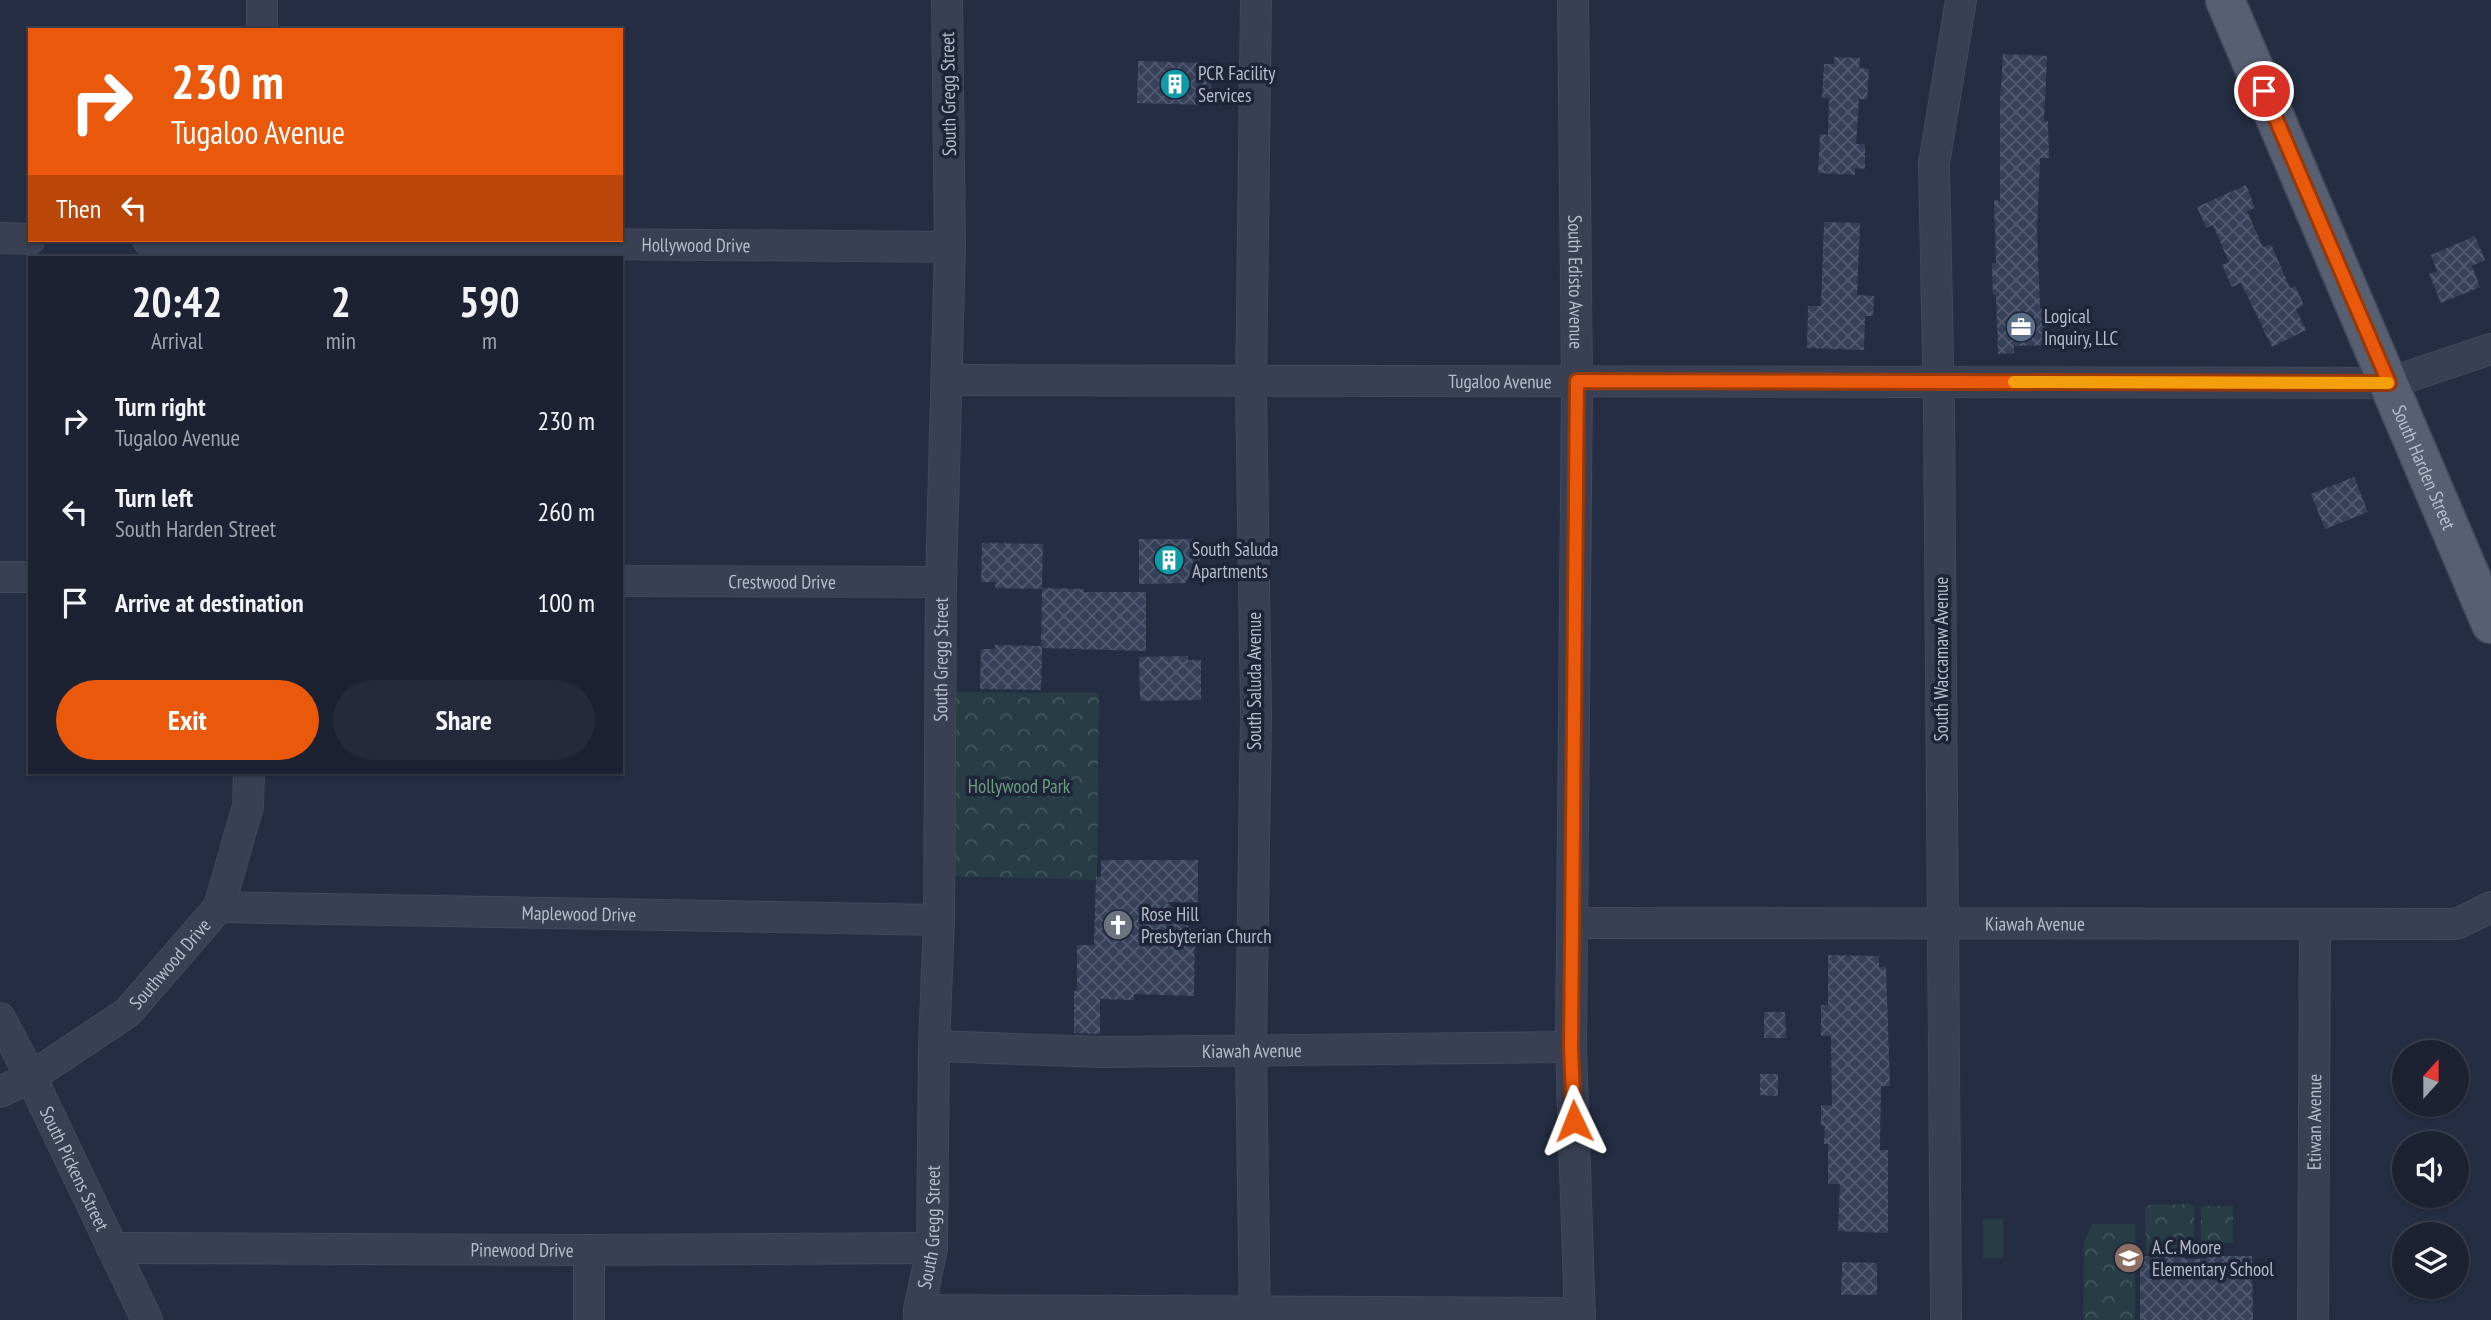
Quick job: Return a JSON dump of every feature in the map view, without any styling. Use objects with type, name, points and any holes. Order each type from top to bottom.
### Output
[{"type":"main road","name":"South Harden Street","points":[[2225,0],[2491,624]]},
{"type":"street","points":[[262,0],[262,28]]},
{"type":"street","name":"South Gregg Street","points":[[919,1315],[932,1248],[934,1046],[939,920],[941,582],[950,247],[947,0]]},
{"type":"street","name":"South Saluda Avenue","points":[[1255,1316],[1251,1050],[1256,712],[1251,380],[1256,0]]},
{"type":"street","name":"South Edisto Avenue","points":[[1573,0],[1577,381],[1571,1047],[1580,1316]]},
{"type":"street","name":"South Waccamaw Avenue","points":[[1946,1320],[1939,382],[1934,163],[1961,0]]},
{"type":"street","points":[[0,239],[28,239]]},
{"type":"street","name":"Hollywood Drive","points":[[186,242],[262,246],[950,247]]},
{"type":"street","name":"Tugaloo Avenue","points":[[947,380],[2389,383],[2491,349]]},
{"type":"street","points":[[0,577],[28,577]]},
{"type":"street","name":"Crestwood Drive","points":[[623,580],[941,582]]},
{"type":"street","name":"Southwood Drive","points":[[0,1092],[31,1077],[127,1013],[219,907],[248,806],[249,774]]},
{"type":"street","name":"Maplewood Drive","points":[[219,907],[939,920]]},
{"type":"street","name":"Kiawah Avenue","points":[[1573,923],[2457,924],[2491,907]]},
{"type":"street","name":"Etiwan Avenue","points":[[2313,1320],[2315,924]]},
{"type":"street","name":"South Pickens Street","points":[[0,1018],[147,1320]]},
{"type":"street","name":"Kiawah Avenue","points":[[934,1046],[1103,1052],[1571,1047]]},
{"type":"street","name":"Pinewood Drive","points":[[112,1248],[589,1251],[932,1248]]},
{"type":"street","points":[[589,1251],[589,1320]]},
{"type":"street","points":[[919,1315],[1580,1316]]},
{"type":"green space","name":"Hollywood Park","points":[[942,692],[1099,693],[1097,880],[939,876]]},
{"type":"green space","points":[[2190,1204],[2194,1207],[2194,1253],[2146,1254],[2145,1208],[2149,1205]]},
{"type":"green space","points":[[2201,1206],[2233,1206],[2233,1243],[2201,1242]]},
{"type":"green space","points":[[1983,1219],[2003,1219],[2003,1258],[1983,1258]]},
{"type":"green space","points":[[2092,1224],[2135,1224],[2135,1320],[2083,1320],[2084,1242]]},
{"type":"building","points":[[2003,54],[2047,56],[2044,121],[2048,121],[2049,158],[2040,158],[2037,230],[2040,308],[2045,308],[2046,345],[2014,346],[2014,353],[1998,354],[1992,263],[1996,263],[1994,200],[2000,201]]},
{"type":"building","points":[[1834,57],[1860,58],[1859,68],[1869,69],[1867,99],[1859,99],[1856,144],[1865,144],[1865,169],[1855,168],[1855,175],[1818,173],[1820,134],[1828,135],[1829,98],[1822,98],[1824,64],[1834,64]]},
{"type":"building","name":"PCR Facility Services","points":[[1138,61],[1205,63],[1204,69],[1212,69],[1211,98],[1203,98],[1203,105],[1137,103]]},
{"type":"building","points":[[2246,185],[2255,208],[2247,211],[2263,247],[2271,244],[2290,288],[2295,286],[2304,305],[2296,309],[2306,330],[2272,347],[2241,283],[2232,287],[2222,265],[2229,262],[2213,225],[2206,228],[2197,207]]},
{"type":"building","points":[[1824,222],[1860,223],[1857,295],[1874,296],[1873,316],[1865,316],[1864,350],[1807,348],[1808,306],[1821,306]]},
{"type":"building","points":[[2475,236],[2485,260],[2472,266],[2480,287],[2441,303],[2429,274],[2437,271],[2431,255]]},
{"type":"building","points":[[2354,477],[2368,512],[2325,529],[2311,494]]},
{"type":"building","name":"South Saluda Apartments","points":[[1139,539],[1200,539],[1200,580],[1139,584]]},
{"type":"building","points":[[982,543],[1043,544],[1042,588],[1084,589],[1084,592],[1146,592],[1146,651],[1042,648],[1041,690],[980,689],[981,649],[995,649],[995,645],[1041,646],[1042,589],[995,588],[996,582],[981,582]]},
{"type":"building","points":[[1188,656],[1188,660],[1201,660],[1201,700],[1140,701],[1139,657]]},
{"type":"building","name":"Rose Hill Presbyterian Church","points":[[1101,860],[1198,860],[1198,902],[1167,902],[1195,934],[1194,996],[1134,994],[1134,1000],[1100,999],[1100,1034],[1074,1033],[1077,945],[1094,945],[1096,877],[1101,877]]},
{"type":"building","points":[[1828,955],[1879,956],[1879,967],[1886,967],[1890,1086],[1881,1086],[1880,1150],[1888,1150],[1888,1233],[1838,1231],[1840,1184],[1828,1184],[1828,1144],[1824,1144],[1825,1126],[1821,1126],[1821,1105],[1832,1105],[1831,1036],[1821,1036],[1821,1005],[1828,1005]]},
{"type":"building","points":[[1764,1012],[1785,1012],[1786,1038],[1764,1038]]},
{"type":"building","points":[[1760,1074],[1778,1074],[1778,1096],[1760,1095]]},
{"type":"building","points":[[2140,1256],[2206,1259],[2208,1256],[2252,1256],[2253,1320],[2140,1320]]},
{"type":"building","points":[[1842,1262],[1877,1263],[1877,1295],[1841,1295]]},
{"type":"slow traffic","points":[[2014,382],[2388,383]]},
{"type":"place","name":"PCR Facility Services","points":[[1175,84]]},
{"type":"place","name":"Logical Inquiry, LLC","points":[[2021,327]]},
{"type":"place","name":"South Saluda Apartments","points":[[1169,560]]},
{"type":"place","name":"Rose Hill Presbyterian Church","points":[[1118,925]]},
{"type":"place","name":"A.C. Moore Elementary School","points":[[2129,1258]]},
{"type":"route","points":[[1574,1121],[1571,1047],[1577,381],[2389,383],[2264,91]]}]
